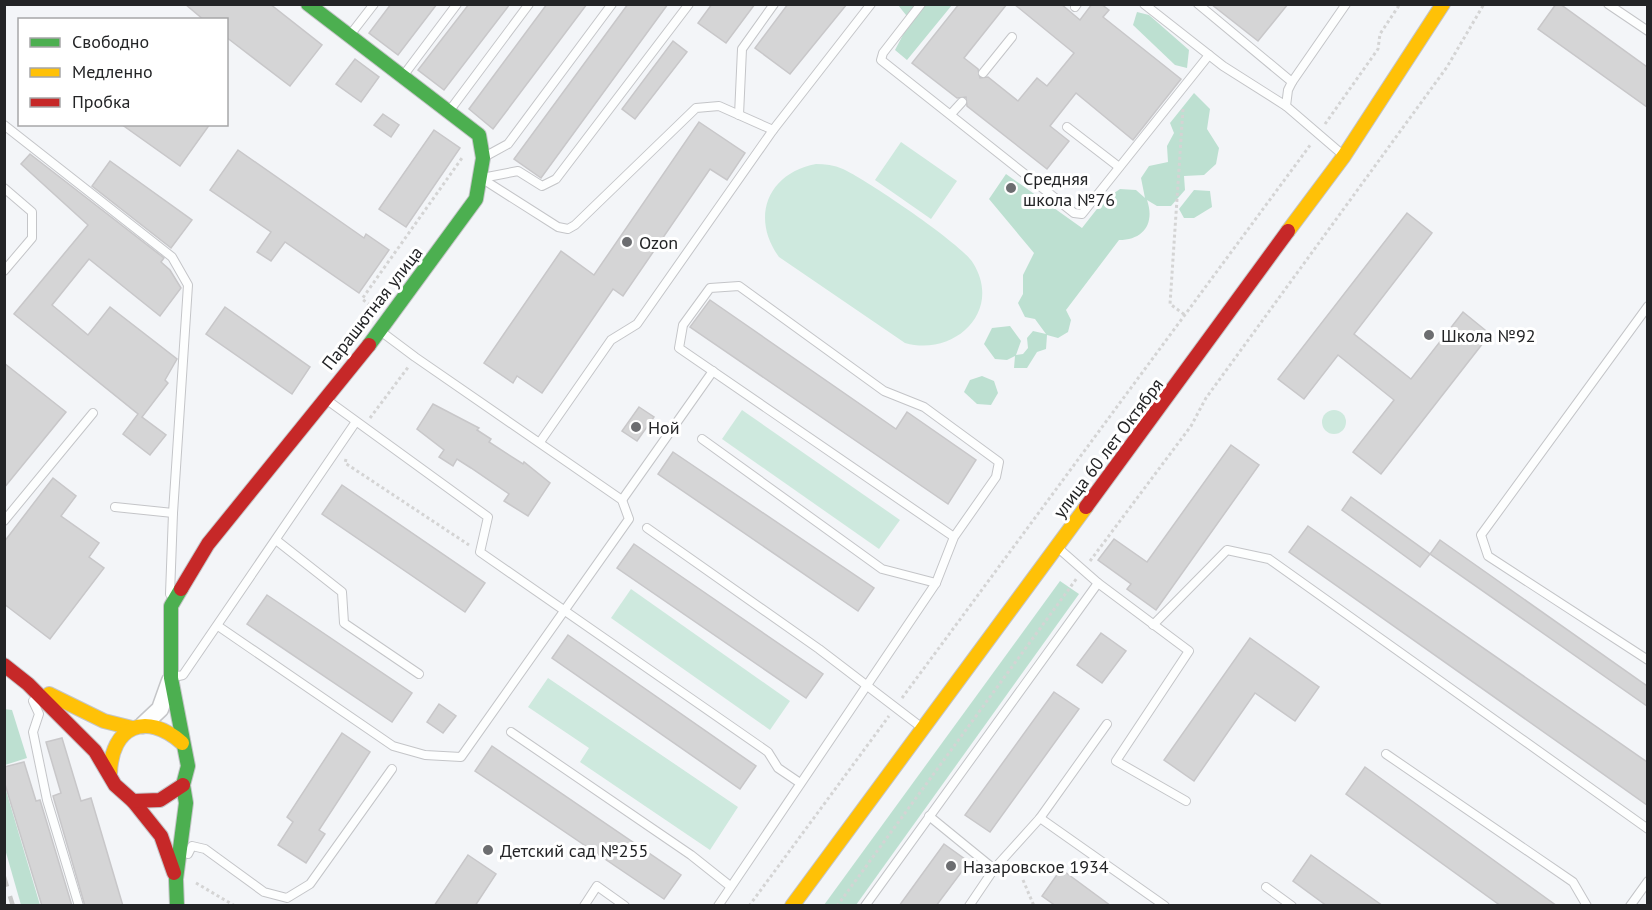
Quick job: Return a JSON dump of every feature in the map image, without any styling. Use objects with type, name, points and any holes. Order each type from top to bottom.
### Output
[{"type":"main road","name":"Парашютная улица","points":[[171,606],[208,544],[380,330],[476,199],[481,178],[483,158],[479,135],[450,110],[308,4]]},
{"type":"main road","name":"улица 60 лет Октября","points":[[792,906],[1344,156],[1443,4]]},
{"type":"main road","points":[[171,606],[171,678],[188,766],[183,785],[186,803],[183,879],[177,906]]},
{"type":"main road","points":[[4,665],[27,683],[95,751],[115,785],[133,801],[161,836],[183,879]]},
{"type":"main road","points":[[27,683],[104,721],[138,727],[165,728],[182,743]]},
{"type":"main road","points":[[110,774],[111,752],[116,742],[138,727]]},
{"type":"main road","points":[[133,801],[159,802],[171,797],[183,785]]},
{"type":"street","points":[[138,727],[160,709],[171,678]]},
{"type":"lane","points":[[350,35],[374,4]]},
{"type":"lane","points":[[403,76],[457,4]]},
{"type":"lane","points":[[450,110],[529,4]]},
{"type":"lane","points":[[483,158],[508,144],[612,4]]},
{"type":"lane","points":[[481,178],[518,171],[542,186],[556,179],[689,4]]},
{"type":"lane","points":[[738,115],[742,49],[774,4]]},
{"type":"lane","points":[[540,442],[611,340],[637,324],[773,130],[871,4]]},
{"type":"lane","points":[[921,4],[883,53],[881,60],[1074,213],[1082,214],[1209,55]]},
{"type":"lane","points":[[1144,4],[1209,55],[1286,106],[1344,156]]},
{"type":"lane","points":[[1198,4],[1292,82]]},
{"type":"lane","points":[[1286,106],[1287,90],[1346,4]]},
{"type":"lane","points":[[1608,4],[1647,32]]},
{"type":"lane","points":[[983,74],[1012,37]]},
{"type":"lane","points":[[951,114],[962,102]]},
{"type":"lane","points":[[481,178],[558,226],[567,229],[575,225],[696,108],[719,106],[773,130]]},
{"type":"lane","points":[[4,125],[172,256],[188,285],[173,513],[171,606]]},
{"type":"lane","points":[[1067,127],[1119,167]]},
{"type":"lane","points":[[4,188],[32,212],[32,238],[4,271]]},
{"type":"lane","points":[[718,906],[800,783],[868,688],[936,583],[954,537],[996,477],[999,462],[924,406],[884,391],[739,286],[710,288],[683,325],[679,348],[954,537]]},
{"type":"lane","points":[[1647,306],[1481,535],[1488,556],[1647,660]]},
{"type":"lane","points":[[218,626],[393,746],[425,755],[461,757],[629,519],[622,500],[415,357],[380,330]]},
{"type":"lane","points":[[622,500],[713,371]]},
{"type":"lane","points":[[324,398],[488,517],[480,552],[768,752],[778,768],[800,783]]},
{"type":"lane","points":[[4,522],[93,413]]},
{"type":"lane","points":[[171,678],[183,675],[359,425]]},
{"type":"lane","points":[[702,439],[882,569],[936,583]]},
{"type":"lane","points":[[115,507],[173,513]]},
{"type":"lane","points":[[647,528],[819,649],[923,729]]},
{"type":"lane","points":[[276,540],[342,592],[344,623],[420,674]]},
{"type":"lane","points":[[1056,547],[1098,583],[1189,651],[1116,761],[1186,801]]},
{"type":"lane","points":[[1153,625],[1227,550],[1269,559],[1647,829]]},
{"type":"lane","points":[[865,906],[1098,583]]},
{"type":"lane","points":[[27,683],[39,714],[33,732],[48,800],[79,906]]},
{"type":"lane","points":[[969,906],[994,869],[1040,818],[1107,724]]},
{"type":"lane","points":[[511,732],[691,855],[730,886]]},
{"type":"lane","points":[[1386,754],[1573,882],[1587,906]]},
{"type":"lane","points":[[183,879],[192,846],[205,849],[264,892],[287,898],[310,884],[392,769]]},
{"type":"lane","points":[[929,816],[994,869]]},
{"type":"lane","points":[[1040,818],[1165,906]]},
{"type":"lane","points":[[1630,906],[1647,881]]},
{"type":"lane","points":[[584,906],[597,886],[625,906]]},
{"type":"lane","points":[[1266,887],[1292,906]]},
{"type":"path","points":[[749,906],[1318,134],[1378,49],[1380,34],[1400,4]]},
{"type":"path","points":[[837,906],[1191,426],[1206,398],[1447,67],[1484,4]]},
{"type":"path","points":[[1184,86],[1170,304],[1185,315]]},
{"type":"path","points":[[380,312],[362,299],[462,158],[462,149]]},
{"type":"path","points":[[359,425],[415,357]]},
{"type":"path","points":[[346,456],[345,463],[480,552]]},
{"type":"path","points":[[183,879],[235,906]]},
{"type":"path","points":[[1023,880],[1034,906]]},
{"type":"green space","points":[[898,5],[952,5],[907,60],[895,50],[905,31],[906,15]]},
{"type":"green space","points":[[1137,12],[1149,15],[1189,50],[1187,68],[1175,65],[1133,25]]},
{"type":"green space","points":[[1194,93],[1210,109],[1207,129],[1219,148],[1216,164],[1204,175],[1184,176],[1185,190],[1171,206],[1157,206],[1147,200],[1150,216],[1145,229],[1135,237],[1119,240],[1066,310],[1071,320],[1068,332],[1058,338],[1047,335],[1046,349],[1037,352],[1027,368],[1014,368],[1015,356],[1007,360],[995,359],[984,344],[992,328],[1010,326],[1021,341],[1016,355],[1023,354],[1028,348],[1027,338],[1033,331],[1046,334],[1035,319],[1025,317],[1018,303],[1023,294],[1023,275],[1034,253],[989,199],[1006,174],[1082,228],[1104,200],[1120,189],[1136,190],[1145,198],[1141,178],[1149,166],[1168,162],[1167,146],[1174,133],[1170,123]]},
{"type":"green space","points":[[901,142],[957,181],[931,219],[875,180]]},
{"type":"green space","points":[[816,164],[843,169],[854,175],[891,198],[965,254],[973,263],[981,281],[982,298],[978,313],[969,326],[956,336],[941,343],[924,346],[905,343],[779,257],[770,242],[766,227],[765,212],[769,199],[786,177],[799,169]]},
{"type":"green space","points":[[1194,190],[1210,191],[1212,207],[1194,218],[1184,218],[1179,209]]},
{"type":"green space","points":[[982,376],[994,381],[998,393],[991,405],[977,404],[964,392],[970,380]]},
{"type":"green space","points":[[742,410],[900,520],[879,549],[722,439]]},
{"type":"green space","points":[[1334,410],[1343,413],[1346,422],[1343,431],[1334,434],[1325,431],[1322,422],[1325,413]]},
{"type":"green space","points":[[1060,581],[1079,594],[856,905],[824,905]]},
{"type":"green space","points":[[631,589],[790,701],[770,730],[611,618]]},
{"type":"green space","points":[[548,678],[738,807],[710,850],[580,762],[589,748],[528,707]]},
{"type":"green space","points":[[4,709],[12,710],[27,758],[5,765]]},
{"type":"green space","points":[[5,787],[40,905],[21,905],[5,849]]},
{"type":"building","points":[[185,4],[270,4],[322,45],[290,86],[228,39],[228,18],[202,18]]},
{"type":"building","points":[[391,4],[437,4],[398,55],[369,33]]},
{"type":"building","points":[[469,4],[510,4],[444,90],[418,70]]},
{"type":"building","points":[[547,4],[587,4],[493,129],[469,109]]},
{"type":"building","points":[[628,4],[668,4],[541,178],[514,159]]},
{"type":"building","points":[[712,4],[755,4],[726,43],[698,23]]},
{"type":"building","points":[[788,4],[847,4],[790,74],[755,48]]},
{"type":"building","points":[[959,4],[1007,4],[964,58],[978,69],[980,78],[988,77],[1018,101],[1037,78],[1047,86],[1074,53],[1014,4],[1061,4],[1080,20],[1092,4],[1101,4],[1109,10],[1103,17],[1181,79],[1133,140],[1076,93],[1050,126],[1069,141],[1047,169],[967,106],[966,97],[957,98],[912,63]]},
{"type":"building","points":[[1211,4],[1288,4],[1258,41]]},
{"type":"building","points":[[1556,4],[1560,4],[1647,67],[1647,107],[1538,29]]},
{"type":"building","points":[[673,41],[687,52],[635,119],[622,109]]},
{"type":"building","points":[[355,59],[379,77],[361,102],[336,84]]},
{"type":"building","points":[[383,114],[399,125],[391,137],[374,125]]},
{"type":"building","points":[[699,122],[745,153],[727,180],[710,169],[623,296],[613,289],[542,393],[517,376],[513,383],[484,363],[561,251],[594,275]]},
{"type":"building","points":[[124,126],[209,126],[180,166]]},
{"type":"building","points":[[434,130],[460,148],[406,227],[379,209]]},
{"type":"building","points":[[238,150],[364,238],[366,234],[389,250],[359,293],[285,242],[271,261],[257,252],[271,232],[210,190]]},
{"type":"building","points":[[30,154],[164,258],[161,262],[170,270],[181,288],[160,316],[89,259],[52,305],[88,335],[110,307],[177,359],[165,380],[168,383],[142,417],[166,435],[150,455],[123,434],[138,414],[14,314],[88,225],[21,164]]},
{"type":"building","points":[[110,161],[192,220],[171,248],[92,186]]},
{"type":"building","points":[[1407,213],[1432,233],[1354,334],[1411,379],[1463,312],[1490,334],[1381,474],[1353,452],[1394,400],[1338,355],[1304,399],[1278,379]]},
{"type":"building","points":[[710,300],[896,429],[907,412],[976,460],[948,504],[690,327]]},
{"type":"building","points":[[225,307],[310,367],[292,394],[206,334]]},
{"type":"building","points":[[4,363],[66,412],[4,488]]},
{"type":"building","points":[[433,404],[479,428],[477,430],[491,439],[489,442],[523,464],[524,462],[550,483],[528,516],[504,501],[509,494],[471,468],[457,459],[453,466],[439,457],[444,450],[417,429]]},
{"type":"building","points":[[639,407],[654,417],[637,441],[622,431]]},
{"type":"building","points":[[1231,445],[1259,465],[1156,610],[1127,589],[1131,584],[1098,560],[1114,539],[1147,562]]},
{"type":"building","points":[[673,452],[874,588],[858,611],[658,474]]},
{"type":"building","points":[[53,478],[76,496],[61,516],[99,543],[89,557],[104,568],[50,639],[4,604],[4,542]]},
{"type":"building","points":[[342,485],[485,583],[465,612],[322,514]]},
{"type":"building","points":[[1351,497],[1430,554],[1420,567],[1342,510]]},
{"type":"building","points":[[1308,526],[1647,762],[1647,805],[1289,552]]},
{"type":"building","points":[[1440,540],[1647,686],[1647,706],[1430,554]]},
{"type":"building","points":[[634,544],[823,674],[806,698],[617,568]]},
{"type":"building","points":[[267,595],[412,693],[392,722],[247,624]]},
{"type":"building","points":[[1101,633],[1126,651],[1102,683],[1077,665]]},
{"type":"building","points":[[568,635],[756,766],[740,789],[552,658]]},
{"type":"building","points":[[1250,638],[1319,687],[1295,721],[1255,693],[1194,781],[1164,760]]},
{"type":"building","points":[[1054,692],[1079,709],[990,832],[965,815]]},
{"type":"building","points":[[439,704],[456,716],[443,733],[427,722]]},
{"type":"building","points":[[342,733],[370,752],[319,830],[325,834],[306,863],[278,845],[293,822],[287,817]]},
{"type":"building","points":[[62,738],[81,801],[91,798],[123,906],[85,906],[53,796],[61,793],[46,742]]},
{"type":"building","points":[[492,746],[681,875],[664,899],[475,771]]},
{"type":"building","points":[[24,762],[36,801],[40,800],[72,906],[42,906],[4,781],[4,767]]},
{"type":"building","points":[[1365,767],[1557,906],[1501,906],[1346,794]]},
{"type":"building","points":[[944,844],[969,862],[936,906],[899,906]]},
{"type":"building","points":[[468,855],[496,874],[475,906],[434,906]]},
{"type":"building","points":[[1311,855],[1383,906],[1327,906],[1293,881]]},
{"type":"building","points":[[1061,869],[1111,906],[1056,906],[1042,896]]},
{"type":"railway","points":[[4,877],[13,906]]},
{"type":"traffic: fast","points":[[308,4],[479,135],[483,158],[476,199],[369,345]]},
{"type":"traffic: fast","points":[[177,906],[176,879],[186,803],[183,785],[188,766],[171,678],[171,606],[181,589]]},
{"type":"traffic: slow","points":[[1288,231],[1344,156],[1443,4]]},
{"type":"traffic: slow","points":[[792,906],[1086,507]]},
{"type":"traffic: slow","points":[[49,694],[104,721],[132,728]]},
{"type":"traffic: slow","points":[[110,774],[117,744],[133,728],[144,726],[156,728],[169,733],[182,743]]},
{"type":"traffic: jam","points":[[1086,507],[1288,231]]},
{"type":"traffic: jam","points":[[181,589],[208,544],[369,345]]},
{"type":"traffic: jam","points":[[4,665],[28,684],[95,751],[115,785],[133,801],[161,836],[174,873]]},
{"type":"traffic: jam","points":[[133,801],[160,800],[183,785]]},
{"type":"place","name":"Средняя школа №76","points":[[1011,188]]},
{"type":"place","name":"Ozon","points":[[627,242]]},
{"type":"place","name":"Школа №92","points":[[1429,335]]},
{"type":"place","name":"Ной","points":[[636,427]]},
{"type":"place","name":"Детский сад №255","points":[[488,850]]},
{"type":"place","name":"Назаровское 1934","points":[[951,866]]}]
